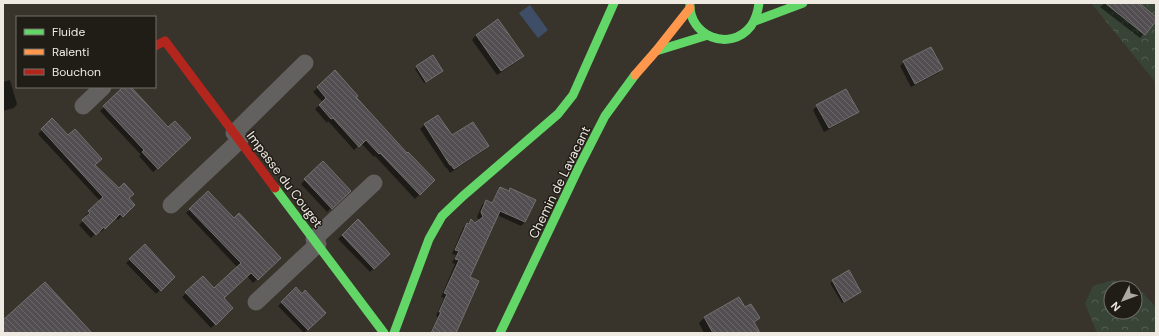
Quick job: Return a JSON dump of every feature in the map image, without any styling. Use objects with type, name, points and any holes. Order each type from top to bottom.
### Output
[{"type":"street","points":[[394,333],[429,239],[442,216],[558,114],[572,95],[614,3]]},
{"type":"street","points":[[690,5],[693,19],[699,28],[708,35],[718,39],[729,39],[740,36],[749,30],[755,21],[759,10],[759,3]]},
{"type":"street","points":[[755,21],[787,5],[803,3]]},
{"type":"street","name":"Chemin de Lavacant","points":[[500,333],[605,116],[633,77],[656,51],[690,5]]},
{"type":"street","points":[[656,51],[708,35]]},
{"type":"street","name":"Impasse du Couget","points":[[156,46],[165,41],[384,333]]},
{"type":"street","points":[[171,204],[305,64]]},
{"type":"street","points":[[83,106],[102,88]]},
{"type":"street","points":[[256,302],[374,183]]},
{"type":"green space","points":[[1091,3],[1156,3],[1156,83]]},
{"type":"green space","points":[[1103,283],[1103,320],[1143,320],[1143,293],[1156,307],[1156,333],[1097,333],[1085,303],[1093,286]]},
{"type":"water","points":[[530,5],[548,30],[538,38],[519,13]]},
{"type":"building","points":[[1105,3],[1139,3],[1156,17],[1156,21],[1145,35]]},
{"type":"building","points":[[498,19],[524,56],[501,71],[476,35]]},
{"type":"building","points":[[931,47],[943,69],[915,84],[903,61]]},
{"type":"building","points":[[433,55],[443,71],[426,82],[416,66]]},
{"type":"building","points":[[335,70],[358,96],[356,97],[407,153],[408,152],[435,180],[420,195],[366,140],[359,147],[319,105],[326,98],[317,87]]},
{"type":"building","points":[[122,88],[132,88],[168,127],[175,121],[191,138],[158,169],[142,152],[144,150],[103,106]]},
{"type":"building","points":[[846,89],[859,112],[829,128],[816,105]]},
{"type":"building","points":[[438,115],[452,135],[473,122],[489,146],[454,169],[424,124]]},
{"type":"building","points":[[52,118],[68,135],[75,129],[102,159],[95,165],[119,188],[124,183],[134,194],[129,198],[135,205],[123,217],[120,214],[105,229],[104,227],[96,235],[82,220],[90,213],[88,211],[103,197],[41,129]]},
{"type":"building","points":[[323,161],[351,191],[332,209],[304,179]]},
{"type":"building","points":[[500,187],[509,191],[510,188],[536,200],[525,222],[500,211],[470,277],[479,281],[456,333],[431,333],[441,312],[439,312],[447,294],[444,293],[459,260],[455,259],[459,251],[455,250],[467,223],[469,224],[471,219],[475,223],[483,217],[481,212],[486,200],[492,203]]},
{"type":"building","points":[[208,191],[234,218],[239,213],[281,258],[258,280],[251,273],[224,298],[233,308],[216,325],[185,292],[203,276],[214,288],[241,263],[189,209]]},
{"type":"building","points":[[358,219],[390,254],[374,269],[342,235]]},
{"type":"building","points":[[145,244],[175,277],[161,291],[129,259]]},
{"type":"building","points":[[849,270],[861,292],[844,302],[832,280]]},
{"type":"building","points":[[45,282],[92,333],[3,333],[3,320]]},
{"type":"building","points":[[296,287],[302,294],[305,290],[326,313],[308,330],[281,302]]},
{"type":"building","points":[[739,297],[745,307],[751,304],[760,318],[754,322],[760,333],[713,333],[704,317]]},
{"type":"traffic: fast","points":[[394,333],[429,239],[442,216],[558,114],[573,95],[614,3]]},
{"type":"traffic: fast","points":[[690,3],[691,15],[703,32],[712,37],[722,39],[732,38],[742,34],[751,26],[759,3]]},
{"type":"traffic: fast","points":[[755,21],[803,3]]},
{"type":"traffic: fast","points":[[656,51],[708,35]]},
{"type":"traffic: fast","points":[[500,333],[605,116],[635,75]]},
{"type":"traffic: fast","points":[[275,188],[384,333]]},
{"type":"traffic: slow","points":[[635,75],[690,8]]},
{"type":"traffic: jam","points":[[156,46],[165,41],[275,188]]}]
